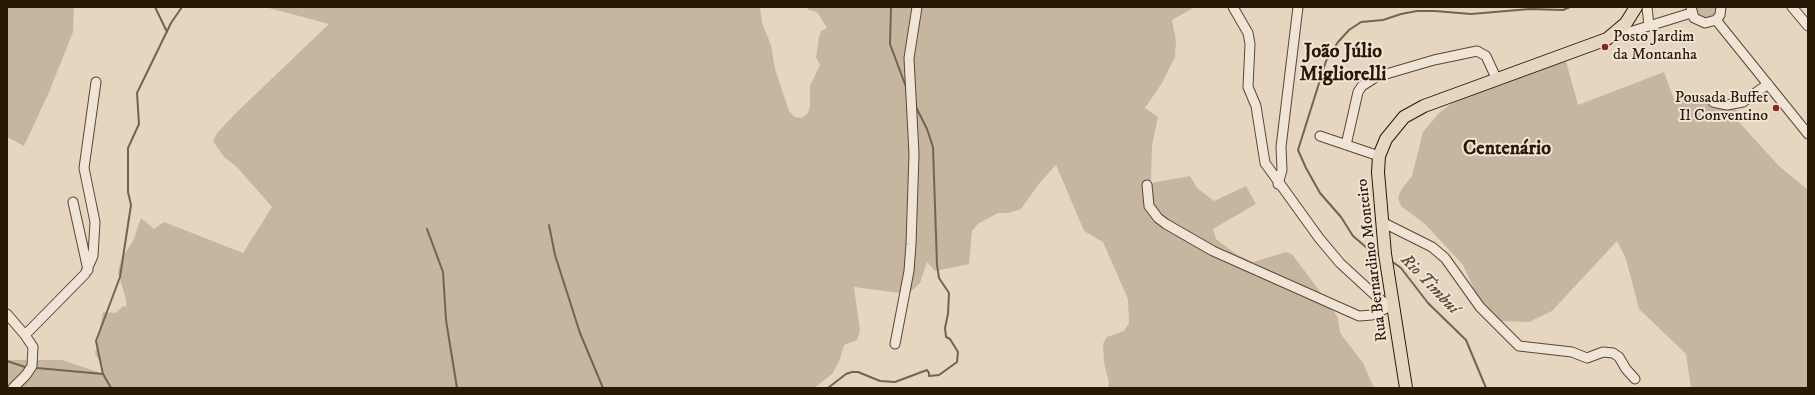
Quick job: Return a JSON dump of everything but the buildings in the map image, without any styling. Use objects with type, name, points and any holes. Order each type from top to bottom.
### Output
[{"type":"main road","name":"Rua Bernardino Monteiro","points":[[1406,388],[1392,308],[1385,254],[1384,223],[1378,172],[1379,156],[1391,131],[1411,112],[1424,106],[1607,39],[1626,23],[1636,7]]},
{"type":"street","points":[[895,344],[909,271],[911,244],[914,154],[909,58],[917,7]]},
{"type":"street","points":[[1147,185],[1149,206],[1158,218],[1213,251],[1359,316],[1372,315],[1392,308],[1340,263],[1318,238],[1278,184],[1265,163],[1256,106],[1248,87],[1250,48],[1248,33],[1233,7]]},
{"type":"street","points":[[1278,184],[1282,170],[1280,147],[1298,7]]},
{"type":"street","points":[[1647,7],[1649,26]]},
{"type":"street","points":[[1607,39],[1649,26],[1691,10],[1694,18],[1705,24],[1716,20],[1720,15],[1721,7]]},
{"type":"street","points":[[1792,7],[1808,26]]},
{"type":"street","points":[[1716,20],[1808,134]]},
{"type":"street","points":[[1346,145],[1358,92],[1362,86],[1376,77],[1434,60],[1477,51],[1486,56],[1497,80]]},
{"type":"street","points":[[25,336],[66,296],[88,270],[93,256],[95,222],[84,168],[84,159],[92,116],[96,82]]},
{"type":"street","points":[[1713,102],[1726,105],[1743,102],[1768,84]]},
{"type":"street","points":[[1320,136],[1379,156]]},
{"type":"street","points":[[73,202],[88,270]]},
{"type":"street","points":[[1384,223],[1432,247],[1445,258],[1480,307],[1515,343],[1523,348],[1535,347],[1552,351],[1572,352],[1586,358],[1603,352],[1614,353],[1635,379]]},
{"type":"street","points":[[7,314],[33,347],[32,366],[13,388]]},
{"type":"shaded area","points":[[7,7],[74,7],[73,32],[49,92],[24,146],[7,137]]},
{"type":"shaded area","points":[[265,7],[760,7],[762,23],[771,45],[775,69],[789,111],[795,117],[802,118],[808,113],[810,107],[810,86],[820,65],[816,57],[819,37],[821,31],[827,28],[817,12],[809,10],[807,7],[1195,7],[1172,20],[1176,41],[1175,57],[1162,83],[1145,108],[1158,117],[1152,145],[1151,183],[1190,176],[1197,188],[1214,201],[1246,186],[1256,204],[1213,229],[1216,239],[1236,254],[1253,262],[1286,252],[1292,254],[1338,318],[1340,333],[1363,363],[1374,388],[1108,388],[1109,382],[1104,363],[1103,344],[1107,337],[1124,331],[1129,323],[1128,299],[1103,242],[1084,231],[1056,165],[1038,185],[1021,209],[1008,213],[998,213],[979,223],[972,231],[969,264],[935,271],[927,262],[920,283],[908,294],[854,287],[860,331],[857,340],[844,345],[839,362],[832,374],[814,388],[7,388],[7,360],[62,360],[104,374],[102,363],[95,355],[103,312],[116,313],[123,306],[126,307],[126,300],[118,271],[122,258],[133,241],[141,218],[154,229],[164,222],[243,253],[272,207],[236,166],[224,157],[213,141],[217,133],[238,111],[329,24]]},
{"type":"shaded area","points":[[1694,7],[1718,7],[1718,13],[1710,21],[1698,18]]},
{"type":"shaded area","points":[[1565,58],[1578,105],[1664,72],[1674,99],[1700,96],[1720,101],[1744,114],[1738,121],[1779,166],[1808,190],[1808,388],[1691,388],[1686,354],[1639,309],[1626,259],[1617,241],[1552,311],[1529,322],[1500,321],[1469,293],[1473,287],[1463,265],[1425,224],[1401,206],[1398,198],[1401,190],[1412,176],[1423,132],[1440,112],[1468,92]]},
{"type":"waterway","points":[[155,7],[167,32]]},
{"type":"waterway","points":[[111,388],[103,374],[96,341],[120,277],[131,205],[128,192],[128,148],[139,124],[137,93],[171,23],[182,7]]},
{"type":"waterway","points":[[891,7],[890,44],[906,87]]},
{"type":"waterway","name":"Rio Timbuí","points":[[1381,255],[1367,248],[1353,236],[1341,217],[1320,193],[1298,150],[1326,61],[1338,42],[1349,30],[1361,22],[1383,20],[1417,11],[1471,14],[1530,9],[1563,10],[1570,7]]},
{"type":"waterway","points":[[828,388],[846,374],[852,372],[858,372],[880,381],[895,382],[927,370],[929,376],[939,375],[957,362],[958,352],[950,339],[946,337],[945,328],[948,314],[949,293],[939,278],[937,265],[933,147],[927,129],[916,107]]},
{"type":"waterway","points":[[549,225],[555,255],[580,333],[603,388]]},
{"type":"waterway","points":[[427,229],[443,272],[446,320],[457,388]]},
{"type":"waterway","name":"Rio Timbuí","points":[[1390,260],[1401,268],[1428,303],[1466,340],[1486,388]]},
{"type":"waterway","points":[[7,361],[25,367]]},
{"type":"waterway","points":[[37,368],[103,374]]},
{"type":"place","name":"Posto Jardim da Montanha","points":[[1605,47]]},
{"type":"place","name":"Pousada Buffet Il Conventino","points":[[1776,108]]},
{"type":"district","name":"João Júlio Migliorelli","points":[[1343,64]]},
{"type":"district","name":"Centenário","points":[[1507,150]]}]
